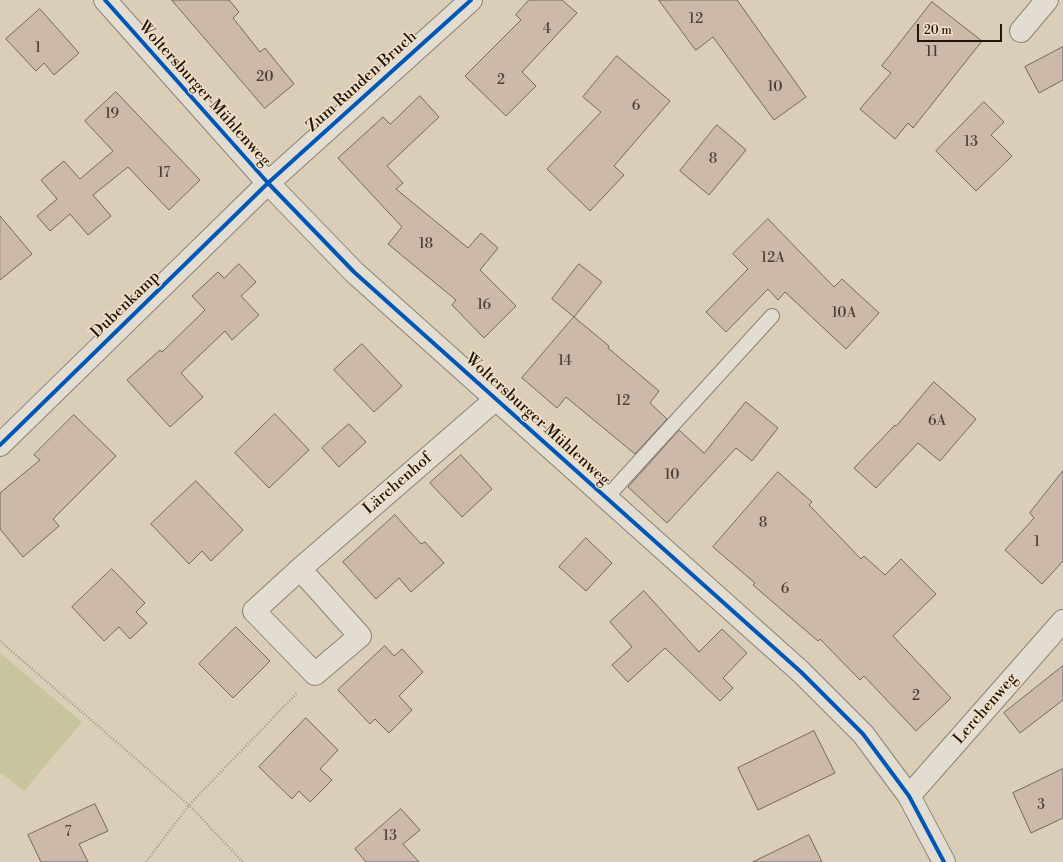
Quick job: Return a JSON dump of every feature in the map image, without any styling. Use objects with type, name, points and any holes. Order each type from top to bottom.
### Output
[{"type":"street","name":"Woltersburger Mühlenweg","points":[[105,0],[268,183],[354,272],[801,672],[863,734],[909,796],[944,862]]},
{"type":"street","name":"Zum Runden Bruch","points":[[268,183],[472,0]]},
{"type":"street","points":[[1021,31],[1047,0]]},
{"type":"street","name":"Dubenkamp","points":[[0,445],[268,183]]},
{"type":"street","name":"Lärchenhof","points":[[315,674],[254,611],[300,569],[496,399]]},
{"type":"street","points":[[300,569],[360,636],[315,674]]},
{"type":"street","name":"Lerchenweg","points":[[909,796],[1063,621]]},
{"type":"lane","points":[[606,498],[772,316]]},
{"type":"path","points":[[0,641],[189,806],[243,862]]},
{"type":"path","points":[[146,862],[189,806],[315,674]]},
{"type":"shaded area","points":[[0,653],[82,722],[24,791],[0,772]]},
{"type":"building","points":[[172,0],[229,0],[239,12],[233,18],[260,52],[265,48],[294,84],[265,108]]},
{"type":"building","points":[[529,0],[562,0],[577,13],[522,72],[536,86],[506,116],[465,76],[521,20],[516,15]]},
{"type":"building","points":[[659,0],[737,0],[806,97],[774,120],[713,37],[696,50]]},
{"type":"building","points":[[932,2],[982,41],[913,128],[908,123],[895,139],[860,109],[891,73],[882,66]]},
{"type":"building","points":[[40,9],[79,53],[54,75],[44,63],[36,71],[6,39]]},
{"type":"building","points":[[1063,47],[1063,80],[1039,93],[1025,67]]},
{"type":"building","points":[[617,56],[670,101],[614,166],[624,175],[590,211],[547,169],[601,112],[583,97]]},
{"type":"building","points":[[116,92],[200,180],[169,210],[128,167],[93,195],[111,216],[88,235],[70,214],[50,231],[37,216],[57,199],[41,180],[64,161],[80,179],[113,151],[85,121]]},
{"type":"building","points":[[420,96],[439,117],[387,166],[403,183],[396,189],[468,248],[481,233],[498,248],[480,270],[516,306],[484,338],[452,305],[456,300],[388,244],[402,227],[338,158],[383,117],[390,124]]},
{"type":"building","points":[[984,102],[1004,122],[991,135],[1012,156],[976,191],[936,151]]},
{"type":"building","points":[[717,125],[746,150],[709,195],[680,171]]},
{"type":"building","points":[[0,216],[32,254],[0,280]]},
{"type":"building","points":[[768,219],[834,287],[842,279],[879,313],[846,349],[785,292],[778,300],[768,289],[726,332],[706,312],[748,269],[733,254]]},
{"type":"building","points":[[239,264],[256,282],[241,296],[259,315],[232,340],[225,331],[181,373],[203,397],[170,427],[127,380],[160,350],[162,352],[205,310],[192,296],[218,272],[224,278]]},
{"type":"building","points":[[579,264],[602,282],[574,317],[552,299]]},
{"type":"building","points":[[574,317],[659,391],[650,403],[667,419],[635,454],[566,397],[557,408],[522,378]]},
{"type":"building","points":[[362,344],[402,386],[374,412],[334,370]]},
{"type":"building","points":[[934,382],[976,419],[940,461],[918,443],[876,488],[854,468],[895,425],[896,426]]},
{"type":"building","points":[[746,402],[778,428],[752,461],[736,448],[667,523],[628,487],[679,430],[704,453]]},
{"type":"building","points":[[275,414],[309,450],[269,488],[235,453]]},
{"type":"building","points":[[74,415],[116,456],[53,519],[59,526],[23,557],[0,529],[0,493],[40,460],[34,455]]},
{"type":"building","points":[[349,424],[366,442],[339,467],[322,448]]},
{"type":"building","points":[[461,455],[492,489],[462,517],[430,483]]},
{"type":"building","points":[[1063,471],[1063,561],[1042,584],[1005,550],[1034,518],[1030,513]]},
{"type":"building","points":[[778,472],[812,502],[809,505],[861,559],[864,556],[885,575],[901,559],[936,594],[893,636],[951,698],[916,731],[864,676],[860,680],[820,639],[818,641],[753,585],[755,583],[713,547]]},
{"type":"building","points":[[196,481],[243,530],[211,561],[202,551],[189,564],[151,524]]},
{"type":"building","points":[[395,515],[421,544],[425,542],[444,563],[411,592],[399,578],[376,599],[343,562]]},
{"type":"building","points":[[586,538],[612,563],[586,591],[559,567]]},
{"type":"building","points":[[112,569],[145,603],[136,612],[147,623],[130,639],[119,627],[104,641],[72,607]]},
{"type":"building","points":[[644,591],[699,652],[722,629],[747,653],[723,678],[733,688],[720,701],[665,648],[628,682],[612,665],[632,647],[610,622]]},
{"type":"building","points":[[236,627],[270,661],[233,698],[199,664]]},
{"type":"building","points":[[385,646],[394,656],[402,649],[423,672],[399,696],[412,710],[389,733],[375,719],[370,724],[338,690]]},
{"type":"building","points":[[1063,666],[1063,700],[1020,733],[1004,713]]},
{"type":"building","points":[[306,718],[338,750],[320,769],[332,780],[310,802],[299,791],[292,799],[259,767]]},
{"type":"building","points":[[814,731],[835,773],[758,810],[738,768]]},
{"type":"building","points":[[1063,769],[1063,818],[1031,833],[1013,793]]},
{"type":"building","points":[[95,804],[108,831],[79,844],[88,862],[41,862],[28,835]]},
{"type":"building","points":[[401,809],[420,830],[403,844],[419,862],[366,862],[355,849]]},
{"type":"building","points":[[809,835],[822,862],[753,862]]},
{"type":"cycle path","points":[[105,0],[268,183],[354,272],[801,672],[863,734],[909,796],[944,862]]},
{"type":"cycle path","points":[[0,445],[268,183],[471,0]]}]
